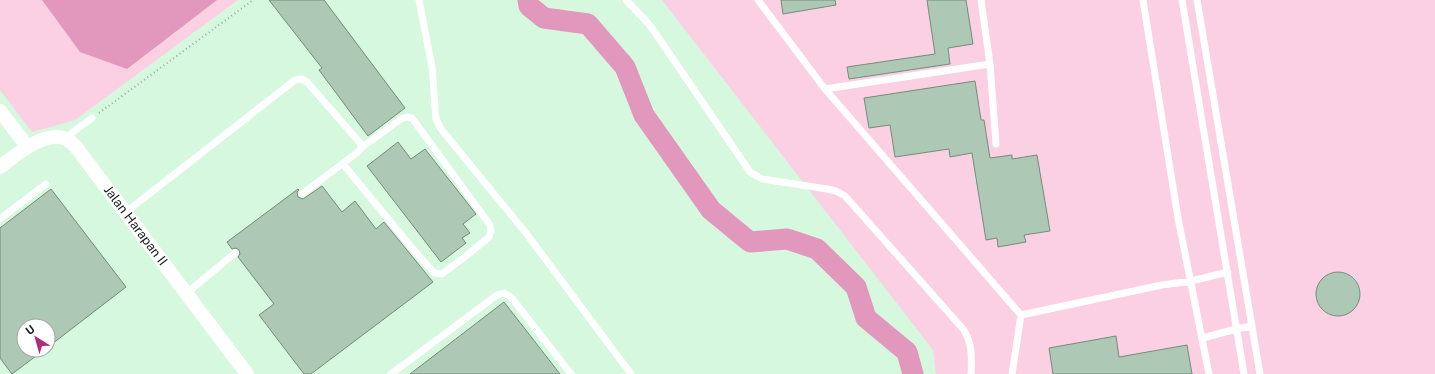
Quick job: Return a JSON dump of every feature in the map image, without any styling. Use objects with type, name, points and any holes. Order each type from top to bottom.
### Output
[{"type":"street","points":[[0,111],[27,146]]},
{"type":"street","points":[[0,167],[27,146],[45,139],[65,138]]},
{"type":"street","name":"Jalan Harapan II","points":[[65,138],[76,147],[248,374]]},
{"type":"lane","points":[[419,0],[432,67],[436,119],[441,129],[526,233],[631,374]]},
{"type":"lane","points":[[626,0],[654,31],[750,172],[762,179],[827,189],[836,191],[845,196],[964,330],[969,340],[972,354],[971,374]]},
{"type":"lane","points":[[758,0],[825,89],[1020,315],[1012,374]]},
{"type":"lane","points":[[981,0],[990,64],[996,144]]},
{"type":"lane","points":[[1143,0],[1178,218],[1209,374]]},
{"type":"lane","points":[[1182,0],[1244,374]]},
{"type":"lane","points":[[1197,0],[1260,374]]},
{"type":"lane","points":[[825,89],[990,64]]},
{"type":"lane","points":[[126,212],[295,80],[302,79],[307,82],[360,144],[361,148]]},
{"type":"lane","points":[[302,194],[401,119],[407,117],[412,118],[490,225],[491,231],[489,237],[442,274],[434,273],[343,164]]},
{"type":"lane","points":[[65,138],[92,118]]},
{"type":"lane","points":[[0,220],[46,184]]},
{"type":"lane","points":[[187,293],[235,252]]},
{"type":"lane","points":[[1020,315],[1162,285],[1191,281],[1228,272]]},
{"type":"lane","points":[[391,374],[496,294],[504,293],[511,297],[571,374]]},
{"type":"lane","points":[[1203,338],[1252,326]]},
{"type":"path","points":[[92,118],[253,0]]},
{"type":"shaded area","points":[[0,0],[1435,0],[1435,374],[0,374]]},
{"type":"shaded area","points":[[0,0],[238,0],[75,120],[32,132],[0,90]]},
{"type":"shaded area","points":[[42,0],[217,0],[127,69],[80,52]]},
{"type":"shaded area","points":[[662,0],[1435,0],[1435,374],[936,374],[933,350]]},
{"type":"building","points":[[269,0],[324,0],[405,108],[368,136],[319,70],[322,68]]},
{"type":"building","points":[[781,0],[835,0],[836,5],[783,14]]},
{"type":"building","points":[[927,0],[966,0],[973,44],[948,48],[950,64],[849,79],[847,67],[935,54]]},
{"type":"building","points":[[975,81],[981,120],[984,120],[990,158],[1012,155],[1012,159],[1037,155],[1050,231],[1024,235],[1026,242],[998,247],[997,238],[986,240],[972,153],[950,157],[949,149],[895,157],[890,125],[869,128],[864,98]]},
{"type":"building","points":[[398,142],[411,159],[425,149],[476,214],[463,224],[470,233],[462,238],[466,243],[441,262],[367,166]]},
{"type":"building","points":[[322,186],[342,212],[355,201],[376,229],[384,222],[433,282],[311,374],[304,374],[259,315],[274,304],[238,257],[240,254],[239,250],[236,248],[232,249],[227,242],[298,189],[298,197],[303,199]]},
{"type":"building","points":[[51,189],[126,287],[56,341],[56,318],[16,318],[16,358],[33,358],[12,374],[0,358],[0,228]]},
{"type":"building","points":[[1334,272],[1342,272],[1354,278],[1360,290],[1360,298],[1354,310],[1342,316],[1334,316],[1322,310],[1316,298],[1316,290],[1322,278]]},
{"type":"building","points":[[504,302],[560,374],[410,374]]},
{"type":"building","points":[[1116,336],[1119,357],[1187,345],[1192,374],[1053,374],[1049,348]]},
{"type":"waterway","points":[[528,0],[529,6],[544,18],[588,24],[625,67],[644,115],[711,210],[750,242],[787,239],[817,249],[856,287],[866,318],[907,352],[913,374]]}]
